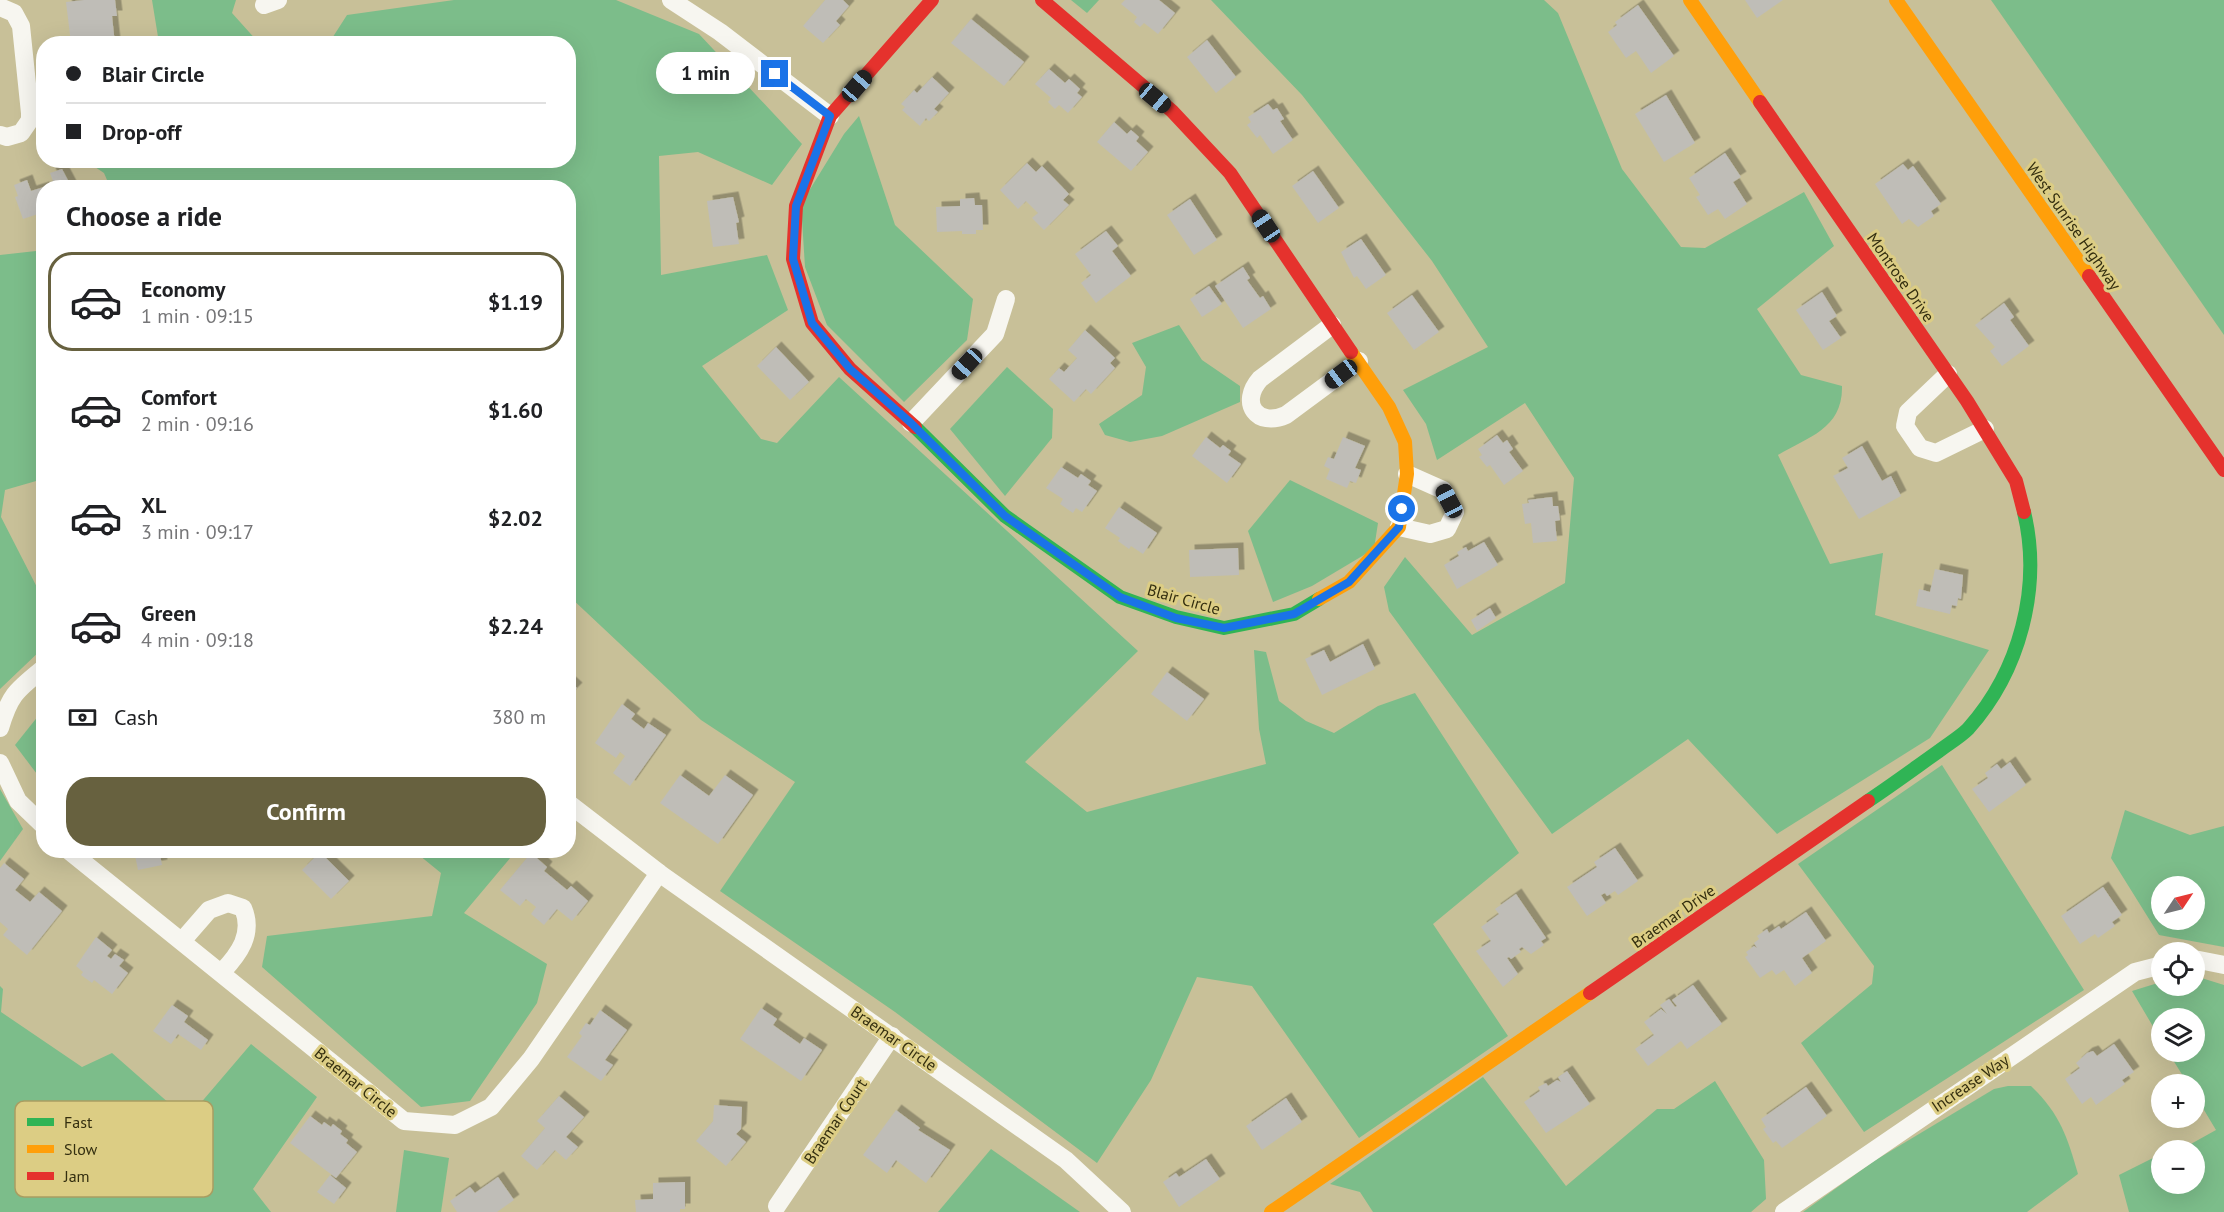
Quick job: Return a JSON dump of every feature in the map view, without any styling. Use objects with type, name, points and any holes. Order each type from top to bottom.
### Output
[{"type":"street","points":[[671,0],[720,32],[830,116]]},
{"type":"street","name":"Blair Circle","points":[[932,0],[830,116],[796,206],[793,259],[812,323],[850,369],[911,423],[1005,516],[1120,597],[1176,618],[1224,628],[1294,614],[1349,582],[1399,527]]},
{"type":"street","points":[[1042,0],[1172,111],[1230,173],[1389,406],[1406,442],[1407,474],[1399,527],[1430,534],[1447,529],[1455,512],[1443,490],[1407,474]]},
{"type":"street","name":"Montrose Drive","points":[[1690,0],[1948,374],[2016,481],[2031,539],[2030,594]]},
{"type":"street","name":"West Sunrise Highway","points":[[1896,0],[2224,471]]},
{"type":"street","points":[[0,7],[14,13],[21,26],[30,112],[30,120],[21,133],[7,137],[0,135]]},
{"type":"street","points":[[911,423],[995,334],[1006,299]]},
{"type":"street","points":[[1332,325],[1260,379],[1252,388],[1250,400],[1254,411],[1263,418],[1275,420],[1286,415],[1359,361]]},
{"type":"street","points":[[1948,374],[1908,411],[1905,426],[1920,448],[1936,453],[1985,429]]},
{"type":"street","name":"Braemar Drive","points":[[1271,1212],[1896,782],[1966,730],[1992,695],[2013,656],[2030,594]]},
{"type":"street","points":[[0,728],[4,702],[36,675]]},
{"type":"street","points":[[0,763],[18,801],[36,818]]},
{"type":"street","name":"Braemar Circle","points":[[576,809],[659,873],[1066,1160],[1122,1212]]},
{"type":"street","name":"Braemar Circle","points":[[78,858],[404,1121],[455,1125],[491,1107],[531,1059],[659,873]]},
{"type":"street","points":[[182,941],[209,910],[228,903],[243,908],[248,920],[246,937],[237,956],[222,972]]},
{"type":"street","points":[[2205,961],[2224,965]]},
{"type":"street","name":"Increase Way","points":[[1784,1212],[2135,972],[2151,968]]},
{"type":"street","name":"Braemar Court","points":[[777,1206],[892,1036]]},
{"type":"green space","points":[[152,0],[236,0],[232,13],[253,36],[158,36]]},
{"type":"green space","points":[[454,0],[616,0],[699,34],[802,144],[772,185],[698,152],[659,156],[661,275],[767,255],[788,310],[702,366],[761,439],[777,443],[839,377],[1138,651],[1025,762],[1087,812],[1266,764],[1259,729],[1254,650],[1266,652],[1279,701],[1306,721],[1334,733],[1378,706],[1415,693],[1519,853],[1433,924],[1508,1036],[1359,1138],[1252,986],[1197,977],[1151,1080],[1097,1163],[895,1012],[720,891],[795,782],[701,720],[576,603],[576,180],[107,180],[104,173],[96,168],[576,168],[576,36],[334,36],[347,15]]},
{"type":"green space","points":[[1071,0],[1099,0],[1087,13]]},
{"type":"green space","points":[[1211,0],[1544,0],[1558,13],[1622,169],[1681,247],[1705,248],[1804,192],[1834,246],[1757,309],[1801,375],[1842,386],[1841,401],[1837,412],[1822,430],[1778,455],[1830,564],[1883,553],[1875,615],[1989,650],[1930,738],[1777,834],[1688,739],[1552,834],[1389,611],[1384,587],[1405,557],[1472,635],[1565,583],[1574,478],[1525,403],[1437,460],[1426,424],[1403,390],[1488,347],[1432,261],[1302,95]]},
{"type":"green space","points":[[1991,0],[2224,0],[2224,335]]},
{"type":"green space","points":[[859,116],[895,225],[973,299],[967,340],[904,402],[827,325],[805,267],[801,204],[844,134]]},
{"type":"green space","points":[[36,251],[36,481],[5,490],[1,517],[36,585],[36,655],[0,689],[0,255]]},
{"type":"green space","points":[[1179,325],[1202,360],[1240,386],[1240,402],[1162,436],[1130,442],[1105,435],[1099,424],[1142,395],[1146,367],[1132,343]]},
{"type":"green space","points":[[1007,367],[1053,409],[1052,438],[1005,496],[950,429]]},
{"type":"green space","points":[[1290,480],[1378,523],[1374,549],[1312,586],[1273,602],[1248,531]]},
{"type":"green space","points":[[36,719],[36,773],[15,745]]},
{"type":"green space","points":[[1942,765],[2084,990],[1864,1132],[1801,1043],[1872,984],[1874,966],[1798,864]]},
{"type":"green space","points":[[0,789],[23,829],[0,861]]},
{"type":"green space","points":[[2125,810],[2190,835],[2224,826],[2224,947],[2159,935],[2156,930],[2205,930],[2205,876],[2151,876],[2151,922],[2111,858]]},
{"type":"green space","points":[[423,858],[510,858],[464,913],[547,964],[537,1003],[470,1101],[421,1107],[262,967],[267,936],[432,916],[441,873]]},
{"type":"green space","points":[[2205,979],[2224,985],[2224,1212],[2129,1212],[2119,1175],[2151,1159],[2151,1194],[2205,1194],[2205,1140],[2198,1140],[2216,1130],[2205,1112],[2205,1074],[2182,1074],[2174,1062],[2205,1062],[2205,1008],[2151,1008],[2151,1023],[2132,991],[2151,985],[2151,996],[2205,996]]},
{"type":"green space","points":[[0,986],[3,989],[1,1012],[82,1067],[112,1053],[167,1101],[15,1101],[15,1197],[213,1197],[213,1101],[202,1101],[251,1044],[317,1097],[253,1189],[271,1212],[0,1212]]},
{"type":"green space","points":[[1483,1077],[1566,1186],[1657,1109],[1674,1109],[1715,1081],[1764,1160],[1766,1199],[1751,1212],[1373,1212],[1360,1192],[1330,1184]]},
{"type":"green space","points":[[2008,1086],[2031,1086],[2049,1106],[2066,1137],[2078,1174],[2027,1212],[1803,1212],[1874,1161],[1994,1089]]},
{"type":"green space","points":[[991,1149],[1080,1212],[938,1212]]},
{"type":"green space","points":[[404,1150],[449,1158],[441,1212],[396,1212]]},
{"type":"building","points":[[115,0],[117,16],[112,16],[114,36],[70,36],[66,2]]},
{"type":"building","points":[[825,0],[843,0],[849,6],[836,21],[840,25],[823,43],[803,26]]},
{"type":"building","points":[[1125,0],[1159,0],[1175,13],[1158,34],[1144,23],[1140,27],[1134,22],[1137,17],[1121,4]]},
{"type":"building","points":[[1745,0],[1783,0],[1757,18]]},
{"type":"building","points":[[1638,5],[1674,56],[1651,73],[1636,51],[1626,58],[1608,32],[1617,25],[1615,22]]},
{"type":"building","points":[[971,19],[1024,62],[1004,86],[951,43]]},
{"type":"building","points":[[1207,40],[1236,77],[1216,93],[1187,57]]},
{"type":"building","points":[[1049,69],[1065,83],[1069,79],[1080,89],[1077,93],[1082,97],[1068,113],[1059,105],[1055,109],[1048,102],[1051,98],[1035,84]]},
{"type":"building","points":[[932,77],[949,93],[934,109],[938,112],[929,121],[926,118],[920,126],[902,110],[905,107],[901,104],[914,90],[917,93]]},
{"type":"building","points":[[1666,95],[1695,143],[1664,162],[1635,114]]},
{"type":"building","points":[[1268,104],[1273,110],[1277,108],[1284,119],[1280,121],[1293,140],[1273,154],[1260,135],[1257,138],[1247,125],[1251,122],[1248,117]]},
{"type":"building","points":[[1114,122],[1127,134],[1131,130],[1139,137],[1136,141],[1148,152],[1131,171],[1097,142]]},
{"type":"building","points":[[1725,153],[1741,177],[1733,182],[1747,204],[1725,219],[1718,209],[1708,215],[1696,197],[1700,195],[1689,178]]},
{"type":"building","points":[[1027,163],[1036,172],[1042,166],[1069,194],[1063,200],[1069,205],[1044,230],[1032,218],[1038,213],[1026,201],[1018,209],[1000,190]]},
{"type":"building","points":[[1903,164],[1908,170],[1913,166],[1941,204],[1931,211],[1934,216],[1918,227],[1909,219],[1902,224],[1875,184]]},
{"type":"building","points":[[62,169],[68,180],[53,180],[50,173]]},
{"type":"building","points":[[1313,171],[1339,208],[1318,223],[1292,186]]},
{"type":"building","points":[[27,180],[31,191],[36,189],[36,215],[23,219],[15,197],[18,196],[14,185]]},
{"type":"building","points":[[733,197],[739,222],[736,223],[739,244],[713,247],[707,201]]},
{"type":"building","points":[[974,198],[975,205],[982,205],[983,230],[976,230],[976,234],[962,234],[962,231],[937,232],[936,207],[960,206],[960,199]]},
{"type":"building","points":[[1190,199],[1217,240],[1194,255],[1167,215]]},
{"type":"building","points":[[1106,231],[1118,246],[1112,251],[1131,276],[1096,303],[1081,283],[1091,275],[1075,254]]},
{"type":"building","points":[[1361,239],[1386,275],[1366,289],[1357,276],[1354,278],[1341,252]]},
{"type":"building","points":[[1243,267],[1250,278],[1247,280],[1260,298],[1263,296],[1271,309],[1243,328],[1215,286]]},
{"type":"building","points":[[1209,286],[1222,304],[1202,317],[1190,299]]},
{"type":"building","points":[[1822,292],[1837,316],[1829,321],[1841,338],[1823,350],[1796,310]]},
{"type":"building","points":[[1412,295],[1439,332],[1414,350],[1387,313]]},
{"type":"building","points":[[2004,303],[2014,317],[2010,320],[2029,346],[2002,366],[1990,351],[1995,347],[1975,325]]},
{"type":"building","points":[[1085,330],[1115,358],[1110,363],[1115,368],[1091,394],[1086,389],[1074,402],[1049,379],[1059,368],[1064,372],[1077,358],[1068,350]]},
{"type":"building","points":[[776,347],[809,382],[790,400],[757,366]]},
{"type":"building","points":[[1497,435],[1503,443],[1507,440],[1513,449],[1509,452],[1523,471],[1504,485],[1490,465],[1487,467],[1479,457],[1482,455],[1478,449]]},
{"type":"building","points":[[1206,437],[1220,448],[1223,445],[1231,451],[1228,455],[1241,464],[1227,483],[1192,456]]},
{"type":"building","points":[[1343,437],[1365,446],[1355,468],[1361,470],[1356,483],[1350,481],[1347,488],[1326,479],[1330,469],[1324,466],[1328,457],[1334,459]]},
{"type":"building","points":[[1862,446],[1882,481],[1891,476],[1901,496],[1859,519],[1833,476],[1848,468],[1842,458]]},
{"type":"building","points":[[1061,467],[1078,478],[1081,474],[1091,481],[1088,485],[1097,491],[1082,512],[1076,508],[1073,513],[1060,504],[1063,499],[1046,488]]},
{"type":"building","points":[[1552,497],[1553,506],[1558,506],[1560,520],[1555,521],[1557,541],[1533,543],[1531,523],[1525,524],[1522,504],[1529,503],[1528,500]]},
{"type":"building","points":[[1119,507],[1157,533],[1143,554],[1131,546],[1129,549],[1118,541],[1120,538],[1105,528]]},
{"type":"building","points":[[1484,542],[1498,565],[1457,589],[1444,565],[1459,556],[1457,552],[1466,547],[1468,551]]},
{"type":"building","points":[[1238,548],[1239,575],[1190,577],[1189,550]]},
{"type":"building","points":[[1935,569],[1963,575],[1961,599],[1958,598],[1957,606],[1952,605],[1950,614],[1916,606],[1919,589],[1930,592]]},
{"type":"building","points":[[1490,608],[1496,618],[1477,631],[1471,620]]},
{"type":"building","points":[[1363,644],[1375,669],[1322,695],[1305,659],[1324,650],[1330,662]]},
{"type":"building","points":[[1167,672],[1204,699],[1187,721],[1151,694]]},
{"type":"building","points":[[622,704],[635,714],[631,719],[644,729],[648,723],[666,735],[630,786],[613,773],[625,756],[620,752],[616,758],[595,743]]},
{"type":"building","points":[[2010,762],[2026,785],[1989,812],[1972,789],[1988,778],[1985,773],[1997,764],[2001,769]]},
{"type":"building","points":[[680,775],[709,796],[725,775],[753,795],[718,844],[660,803]]},
{"type":"building","points":[[1615,848],[1638,881],[1618,895],[1615,891],[1607,896],[1605,893],[1601,895],[1606,903],[1587,916],[1567,887],[1597,867],[1594,862]]},
{"type":"building","points":[[136,858],[161,858],[162,865],[138,870]]},
{"type":"building","points":[[314,858],[326,858],[349,881],[331,899],[302,870]]},
{"type":"building","points":[[527,858],[537,858],[547,867],[544,871],[567,890],[571,886],[588,901],[572,921],[557,909],[544,925],[531,914],[536,907],[526,899],[520,906],[500,890]]},
{"type":"building","points":[[4,863],[24,879],[15,890],[30,902],[39,892],[62,911],[27,955],[3,935],[8,929],[0,922],[0,868]]},
{"type":"building","points":[[2103,887],[2122,915],[2112,922],[2115,926],[2098,938],[2095,934],[2080,944],[2061,916]]},
{"type":"building","points":[[1516,894],[1546,938],[1541,941],[1544,945],[1531,954],[1522,947],[1519,949],[1521,952],[1511,959],[1507,958],[1518,974],[1503,987],[1476,951],[1491,941],[1481,927],[1499,914],[1495,909]]},
{"type":"building","points":[[1806,912],[1826,941],[1802,958],[1812,973],[1795,986],[1784,970],[1776,975],[1772,970],[1760,978],[1745,957],[1748,955],[1746,952],[1754,946],[1757,948],[1754,943],[1759,939],[1757,936],[1767,929],[1769,933],[1779,926],[1781,929]]},
{"type":"building","points":[[96,937],[112,950],[107,956],[111,959],[115,954],[124,960],[119,966],[128,973],[112,994],[94,980],[92,983],[81,975],[83,972],[76,966]]},
{"type":"building","points":[[1693,985],[1722,1024],[1687,1049],[1681,1041],[1648,1066],[1635,1049],[1654,1035],[1644,1022],[1661,1009],[1667,1014],[1660,1005],[1669,999],[1675,1007],[1677,1006],[1672,1000]]},
{"type":"building","points":[[172,1005],[188,1016],[184,1022],[208,1040],[201,1050],[178,1034],[171,1044],[153,1031]]},
{"type":"building","points":[[761,1008],[777,1019],[773,1025],[800,1044],[804,1038],[822,1050],[801,1081],[740,1039]]},
{"type":"building","points":[[600,1010],[627,1030],[605,1060],[613,1065],[601,1081],[567,1057],[582,1036],[579,1033],[586,1023],[590,1025]]},
{"type":"building","points":[[2114,1044],[2134,1072],[2122,1080],[2125,1084],[2096,1105],[2091,1097],[2082,1104],[2065,1079],[2080,1068],[2076,1063],[2087,1053],[2093,1051],[2097,1056]]},
{"type":"building","points":[[1567,1071],[1590,1104],[1546,1133],[1524,1102],[1540,1091],[1538,1087],[1546,1083],[1548,1086],[1557,1080],[1561,1082],[1558,1077]]},
{"type":"building","points":[[1806,1087],[1827,1116],[1782,1148],[1776,1141],[1773,1143],[1763,1129],[1766,1127],[1761,1119]]},
{"type":"building","points":[[559,1096],[584,1117],[566,1137],[578,1147],[566,1160],[555,1150],[537,1170],[521,1156],[545,1128],[537,1121]]},
{"type":"building","points":[[1286,1098],[1302,1122],[1262,1150],[1246,1126]]},
{"type":"building","points":[[714,1105],[742,1107],[741,1129],[736,1134],[746,1142],[726,1166],[696,1141],[713,1121]]},
{"type":"building","points":[[896,1110],[920,1128],[918,1130],[950,1150],[926,1183],[896,1160],[887,1173],[863,1155]]},
{"type":"building","points":[[310,1116],[322,1125],[324,1122],[331,1127],[333,1124],[342,1131],[340,1134],[348,1140],[346,1143],[357,1152],[336,1178],[290,1143]]},
{"type":"building","points":[[1206,1159],[1220,1179],[1179,1207],[1163,1182],[1176,1173],[1179,1177]]},
{"type":"building","points":[[330,1175],[346,1188],[334,1204],[317,1192]]},
{"type":"building","points":[[498,1177],[514,1200],[497,1212],[457,1212],[450,1201],[470,1187],[475,1193]]},
{"type":"building","points":[[685,1182],[685,1209],[680,1209],[680,1212],[636,1212],[635,1200],[653,1199],[653,1183]]},
{"type":"traffic: fast","points":[[915,427],[1005,516],[1120,597],[1176,617],[1224,628],[1294,614],[1319,599]]},
{"type":"traffic: fast","points":[[1868,801],[1965,732],[1986,706],[2001,681],[2013,655],[2028,598],[2029,540],[2024,512]]},
{"type":"traffic: slow","points":[[1690,0],[1760,102]]},
{"type":"traffic: slow","points":[[1896,0],[2089,276]]},
{"type":"traffic: slow","points":[[1319,599],[1349,582],[1399,527],[1407,474],[1405,442],[1389,407],[1351,352]]},
{"type":"traffic: slow","points":[[1271,1212],[1590,993]]},
{"type":"traffic: jam","points":[[915,427],[850,369],[812,323],[793,259],[796,206],[830,116],[932,0]]},
{"type":"traffic: jam","points":[[1042,0],[1172,111],[1230,173],[1351,352]]},
{"type":"traffic: jam","points":[[1760,102],[1967,401],[2016,481],[2024,512]]},
{"type":"traffic: jam","points":[[2089,276],[2224,470]]},
{"type":"traffic: jam","points":[[1590,993],[1868,801]]},
{"type":"route","points":[[775,74],[830,116],[796,206],[793,259],[812,323],[850,369],[911,423],[1005,516],[1120,597],[1176,618],[1224,628],[1294,614],[1349,582],[1399,527],[1402,509]]}]
